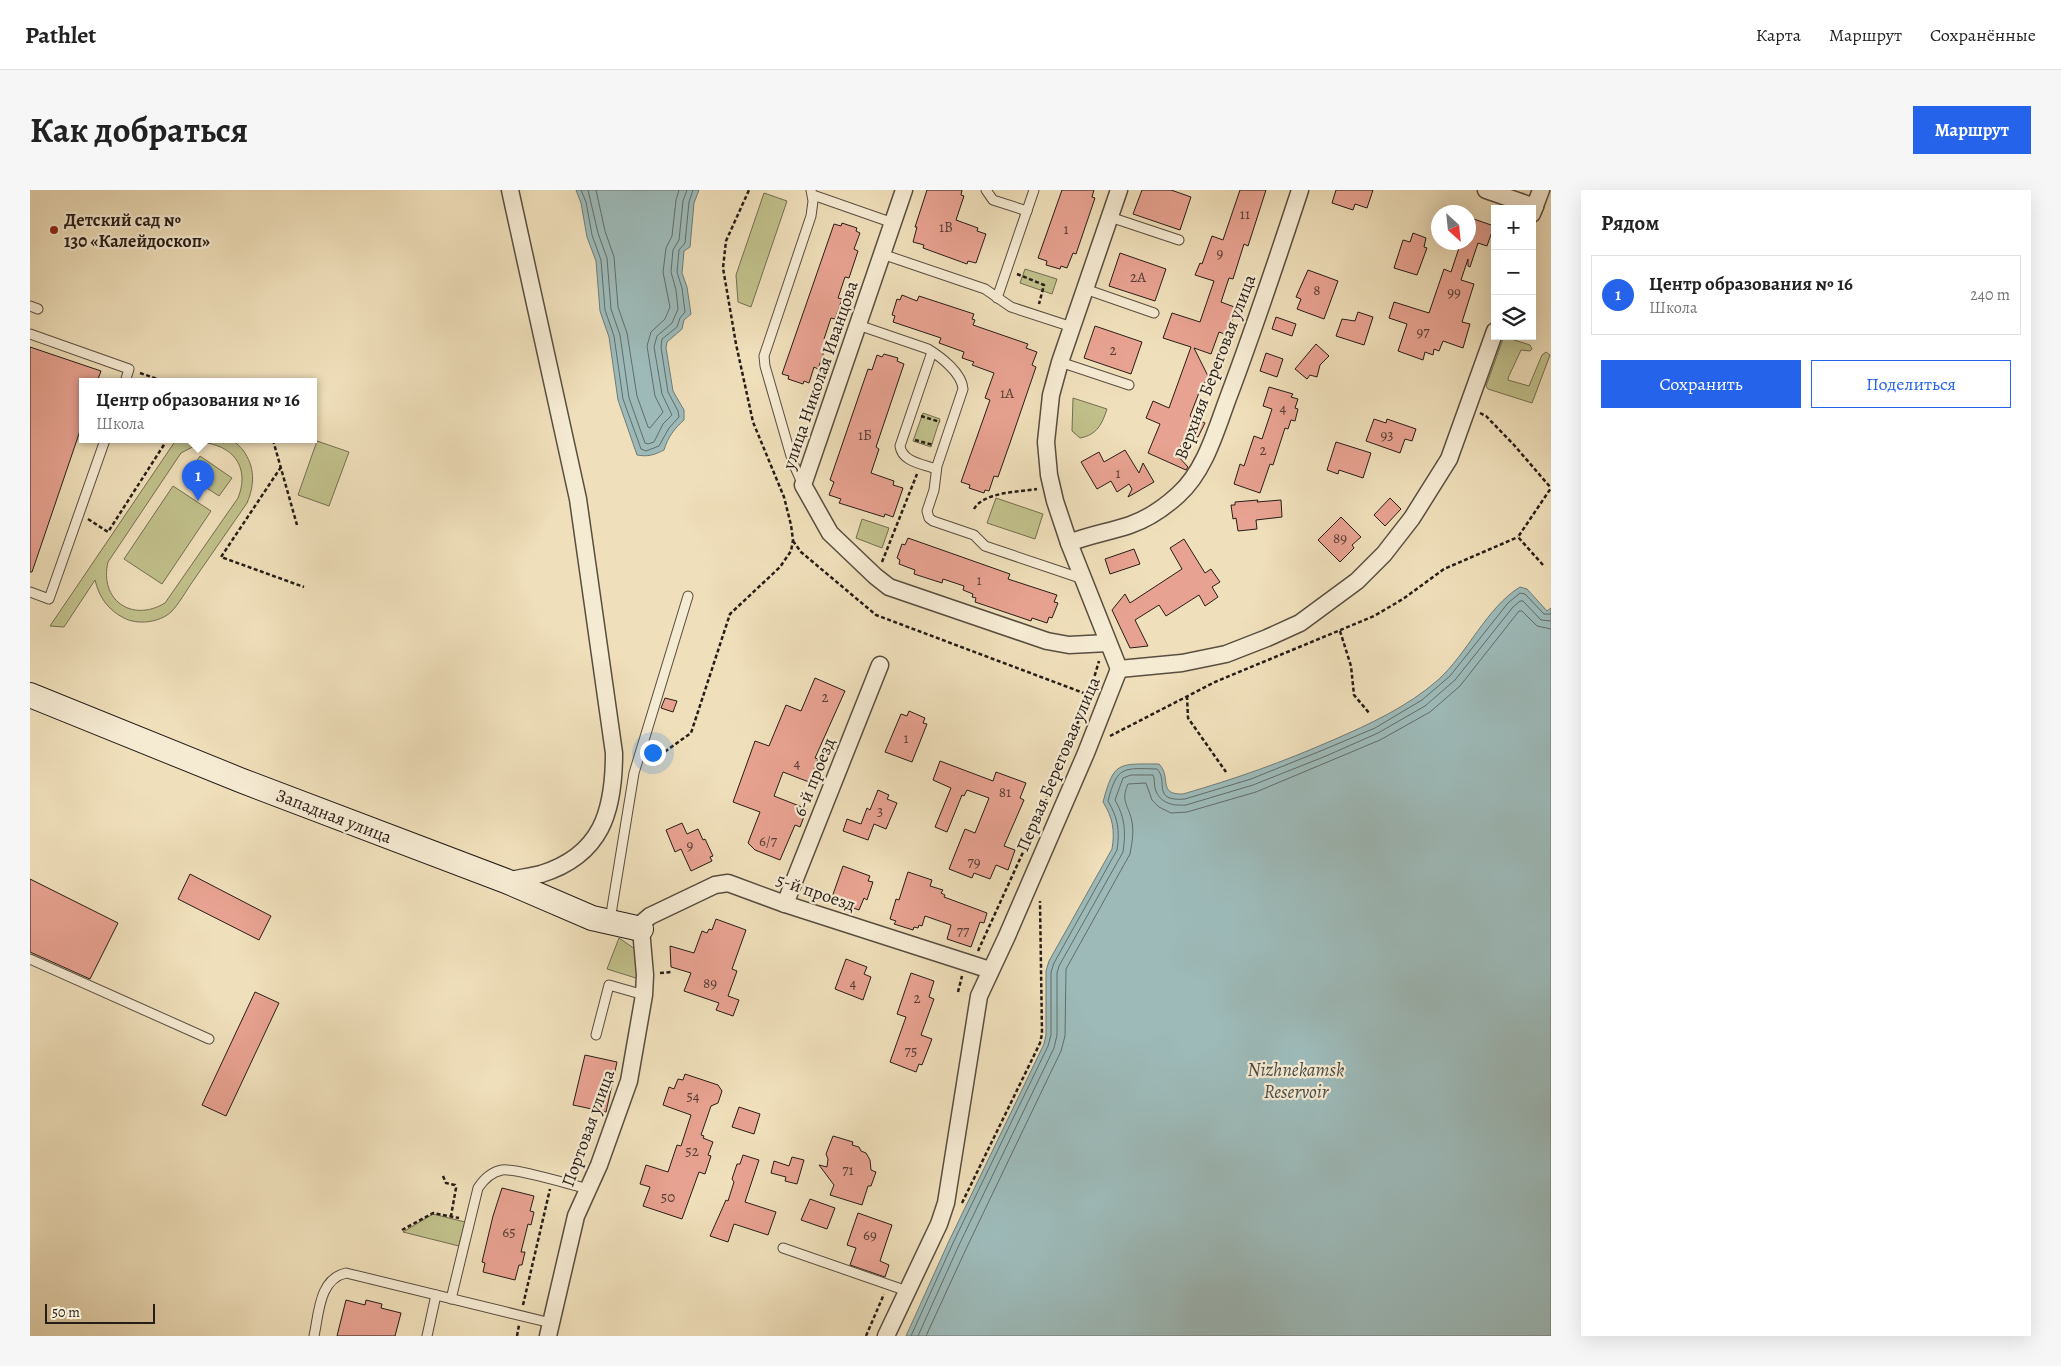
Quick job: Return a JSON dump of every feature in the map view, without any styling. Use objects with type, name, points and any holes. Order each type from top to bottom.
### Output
[{"type":"street","points":[[506,881],[561,866],[583,852],[596,838],[604,820],[614,778],[614,752],[578,499],[510,190]]},
{"type":"street","name":"улица Николая Иванцова","points":[[904,190],[803,485],[827,530],[876,578],[894,589],[1047,641],[1069,645],[1104,644]]},
{"type":"street","points":[[1119,190],[1060,362],[1051,395],[1047,422],[1047,461],[1051,486],[1068,543],[1083,579],[1104,644],[1119,669]]},
{"type":"street","name":"Верхняя Береговая улица","points":[[1068,543],[1088,535],[1131,524],[1156,511],[1180,494],[1196,472],[1209,448],[1250,340],[1300,190]]},
{"type":"street","points":[[1486,190],[1520,205]]},
{"type":"street","points":[[1536,205],[1540,190]]},
{"type":"street","name":"Первая Береговая улица","points":[[886,1336],[939,1224],[946,1203],[979,996],[1071,787],[1119,669],[1182,663],[1226,654],[1292,627],[1357,581],[1384,554],[1412,518],[1448,459],[1492,340]]},
{"type":"street","name":"6-й проезд","points":[[786,904],[880,664]]},
{"type":"street","name":"Западная улица","points":[[30,695],[249,783],[506,881],[592,918],[641,929]]},
{"type":"street","name":"5-й проезд","points":[[641,929],[643,922],[650,916],[715,885],[728,883],[786,904],[990,970]]},
{"type":"street","name":"Портовая улица","points":[[550,1329],[576,1216],[589,1189],[629,1081],[644,995],[645,975],[641,929]]},
{"type":"lane","points":[[986,190],[993,200],[1027,212]]},
{"type":"lane","points":[[997,298],[1034,190]]},
{"type":"lane","points":[[803,485],[793,463],[765,366],[764,356],[811,216],[812,193],[893,223]]},
{"type":"lane","points":[[1110,217],[1179,240]]},
{"type":"lane","points":[[882,254],[985,290],[1012,307],[1072,327]]},
{"type":"lane","points":[[1085,289],[1154,313]]},
{"type":"lane","points":[[858,325],[932,352],[958,376],[963,385],[936,469],[935,487],[927,512],[929,518],[974,535],[985,546],[1083,579]]},
{"type":"lane","points":[[30,334],[129,369],[126,378]]},
{"type":"lane","points":[[932,352],[900,446],[904,456],[936,469]]},
{"type":"lane","points":[[1060,362],[1129,385]]},
{"type":"lane","points":[[30,592],[49,599],[104,443]]},
{"type":"lane","points":[[609,923],[634,773],[688,596]]},
{"type":"lane","points":[[30,959],[209,1039]]},
{"type":"lane","points":[[596,1035],[609,985],[644,995]]},
{"type":"lane","points":[[451,1299],[478,1188],[487,1176],[496,1172],[510,1170],[589,1189]]},
{"type":"lane","points":[[783,1248],[907,1291]]},
{"type":"lane","points":[[314,1336],[325,1288],[332,1279],[346,1273],[521,1316],[550,1329]]},
{"type":"lane","points":[[427,1336],[436,1295]]},
{"type":"path","points":[[749,190],[726,241],[724,268],[736,344],[753,422],[784,497],[793,540],[801,552],[876,615],[1089,695]]},
{"type":"path","points":[[1006,270],[1044,284],[1035,315]]},
{"type":"path","points":[[129,369],[155,378]]},
{"type":"path","points":[[1110,736],[1215,682],[1340,631],[1388,608],[1444,569],[1518,537],[1551,488],[1486,416],[1468,407]]},
{"type":"path","points":[[918,422],[921,416],[942,422],[939,430]]},
{"type":"path","points":[[913,437],[915,440],[923,443],[932,446],[934,444]]},
{"type":"path","points":[[80,513],[108,532],[165,443]]},
{"type":"path","points":[[274,443],[297,525]]},
{"type":"path","points":[[876,578],[921,464]]},
{"type":"path","points":[[281,467],[221,557],[304,587]]},
{"type":"path","points":[[974,509],[979,501],[988,497],[1051,486]]},
{"type":"path","points":[[1518,537],[1542,565]]},
{"type":"path","points":[[644,770],[649,763],[691,733],[730,614],[787,559],[793,540]]},
{"type":"path","points":[[1340,631],[1351,666],[1354,695],[1370,714]]},
{"type":"path","points":[[958,992],[963,972],[971,965],[1040,815],[1089,695],[1104,644]]},
{"type":"path","points":[[1186,696],[1188,718],[1226,772]]},
{"type":"path","points":[[961,1206],[1040,1043],[1042,1034],[1040,902],[1035,899]]},
{"type":"path","points":[[443,1176],[446,1183],[455,1185],[456,1188],[451,1216]]},
{"type":"path","points":[[517,1336],[552,1180]]},
{"type":"path","points":[[402,1230],[433,1213],[470,1221]]},
{"type":"path","points":[[866,1336],[888,1285]]},
{"type":"shaded area","points":[[764,193],[787,201],[751,307],[738,302],[736,275]]},
{"type":"shaded area","points":[[1025,269],[1057,279],[1052,294],[1020,283]]},
{"type":"shaded area","points":[[1503,340],[1514,340],[1530,345],[1532,349],[1530,351],[1521,350],[1508,380],[1529,386],[1542,355],[1546,352],[1550,355],[1532,403],[1488,389],[1486,386]]},
{"type":"shaded area","points":[[1073,398],[1107,409],[1098,428],[1086,437],[1080,438],[1072,431]]},
{"type":"shaded area","points":[[923,413],[940,419],[931,447],[913,441]]},
{"type":"shaded area","points":[[317,441],[349,452],[329,506],[298,495]]},
{"type":"shaded area","points":[[174,443],[207,443],[235,443],[243,450],[252,469],[251,489],[247,503],[171,612],[160,619],[148,622],[135,622],[124,618],[113,611],[105,602],[95,580],[64,627],[50,626]],"holes":[[[207,443],[233,455],[238,462],[242,479],[238,498],[165,603],[153,609],[141,610],[130,609],[121,604],[113,597],[108,587],[108,562],[181,453],[198,444]]]},
{"type":"shaded area","points":[[200,456],[232,478],[219,496],[187,475]]},
{"type":"shaded area","points":[[173,486],[211,511],[162,584],[124,559]]},
{"type":"shaded area","points":[[996,498],[1043,514],[1035,539],[987,523]]},
{"type":"shaded area","points":[[862,519],[889,528],[882,548],[856,538]]},
{"type":"shaded area","points":[[619,938],[635,949],[639,979],[607,969]]},
{"type":"shaded area","points":[[433,1214],[465,1222],[459,1246],[403,1232]]},
{"type":"water","points":[[576,190],[699,190],[694,203],[690,247],[684,251],[682,273],[687,287],[691,314],[684,320],[682,329],[667,342],[666,348],[673,391],[684,410],[684,420],[672,433],[664,450],[654,454],[637,455],[618,400],[609,337],[600,311],[596,261],[587,237],[581,203]]},
{"type":"water","name":"Nizhnekamsk Reservoir","points":[[1520,587],[1527,589],[1547,611],[1551,608],[1551,1336],[906,1336],[949,1241],[1044,1044],[1046,1035],[1046,971],[1049,961],[1112,849],[1112,825],[1103,802],[1115,772],[1126,765],[1159,764],[1165,774],[1167,788],[1170,792],[1183,794],[1277,763],[1361,728],[1414,699],[1438,680],[1497,606]]},
{"type":"building","points":[[927,190],[962,190],[961,195],[964,196],[956,220],[978,228],[977,231],[986,234],[976,263],[968,261],[967,264],[923,248],[924,245],[913,242],[917,227],[915,227]]},
{"type":"building","points":[[1062,190],[1094,190],[1092,197],[1095,198],[1076,254],[1073,253],[1067,268],[1061,266],[1060,269],[1046,265],[1047,261],[1038,258]]},
{"type":"building","points":[[1142,190],[1171,190],[1191,197],[1180,230],[1133,214]]},
{"type":"building","points":[[1240,190],[1266,190],[1248,246],[1244,244],[1233,279],[1229,278],[1221,302],[1237,308],[1227,335],[1219,332],[1211,354],[1194,348],[1208,376],[1208,380],[1202,385],[1190,416],[1205,423],[1198,437],[1187,432],[1177,455],[1188,467],[1186,470],[1148,453],[1160,424],[1146,418],[1153,401],[1169,408],[1191,347],[1163,338],[1172,313],[1200,322],[1214,281],[1195,275],[1200,263],[1202,264],[1212,236],[1223,240]]},
{"type":"building","points":[[1336,190],[1373,190],[1367,208],[1355,204],[1353,210],[1332,203]]},
{"type":"building","points":[[1476,220],[1491,225],[1491,235],[1487,246],[1478,243],[1476,249]]},
{"type":"building","points":[[842,223],[857,228],[856,231],[860,233],[854,249],[858,251],[849,278],[845,277],[838,298],[842,299],[835,319],[831,318],[824,339],[828,340],[818,369],[814,367],[809,383],[804,381],[803,384],[788,379],[789,376],[782,374],[834,224],[841,226]]},
{"type":"building","points":[[1413,233],[1426,238],[1424,247],[1427,248],[1417,275],[1394,268],[1403,240],[1410,242]]},
{"type":"building","points":[[1458,250],[1476,250],[1470,267],[1468,266],[1468,259],[1461,280],[1474,284],[1462,322],[1470,324],[1463,348],[1443,341],[1439,351],[1434,349],[1433,355],[1425,352],[1423,360],[1398,351],[1407,324],[1389,318],[1394,302],[1429,313],[1444,269],[1451,272]]},
{"type":"building","points":[[1120,253],[1166,269],[1155,301],[1109,286]]},
{"type":"building","points":[[1308,270],[1338,281],[1324,319],[1297,309],[1301,299],[1296,297]]},
{"type":"building","points":[[902,295],[917,301],[919,296],[974,314],[972,319],[975,320],[973,325],[1028,344],[1026,348],[1037,352],[1032,365],[1036,367],[1011,440],[998,477],[994,476],[989,491],[985,490],[984,493],[969,488],[970,485],[961,482],[990,400],[985,398],[994,373],[972,365],[974,362],[962,358],[964,352],[939,343],[941,338],[893,322],[895,316],[892,315],[897,299],[900,300]]},
{"type":"building","points":[[1358,312],[1373,317],[1364,345],[1336,336],[1342,319],[1355,321]]},
{"type":"building","points":[[1276,317],[1296,324],[1292,336],[1272,329]]},
{"type":"building","points":[[1095,326],[1142,342],[1131,374],[1084,358]]},
{"type":"building","points":[[1316,344],[1329,356],[1320,365],[1317,377],[1310,375],[1307,379],[1295,369]]},
{"type":"building","points":[[30,347],[101,371],[98,378],[79,378],[79,434],[32,572],[30,572]]},
{"type":"building","points":[[1266,353],[1283,359],[1277,377],[1260,371]]},
{"type":"building","points":[[884,354],[898,358],[897,361],[904,364],[876,447],[879,449],[871,473],[894,481],[893,485],[903,488],[893,517],[885,514],[884,517],[839,503],[841,499],[829,495],[834,482],[830,480],[868,369],[872,370],[877,355],[882,357]]},
{"type":"building","points":[[1269,387],[1293,394],[1291,397],[1298,399],[1295,408],[1298,409],[1295,421],[1291,420],[1288,429],[1285,428],[1273,465],[1270,464],[1260,493],[1234,484],[1240,464],[1244,466],[1254,436],[1262,439],[1272,409],[1263,406]]},
{"type":"building","points":[[1374,419],[1386,423],[1387,419],[1416,429],[1412,441],[1405,439],[1400,453],[1366,441]]},
{"type":"building","points":[[1336,442],[1371,453],[1363,478],[1339,470],[1338,474],[1327,470]]},
{"type":"building","points":[[1125,450],[1139,473],[1143,463],[1154,482],[1128,497],[1132,489],[1129,484],[1117,492],[1111,481],[1097,489],[1081,462],[1099,452],[1104,462]]},
{"type":"building","points":[[1390,498],[1401,509],[1385,526],[1374,515]]},
{"type":"building","points":[[1258,500],[1257,502],[1281,500],[1282,517],[1256,520],[1257,529],[1238,531],[1236,518],[1233,519],[1231,505],[1235,505],[1235,502]]},
{"type":"building","points":[[1341,517],[1361,537],[1352,545],[1354,548],[1340,562],[1318,540]]},
{"type":"building","points":[[908,538],[1010,574],[1008,579],[1057,595],[1054,602],[1058,603],[1052,618],[1049,617],[1047,623],[1032,618],[1031,621],[975,602],[976,598],[972,597],[973,594],[963,590],[964,586],[943,579],[942,583],[914,574],[915,570],[899,564],[900,560],[897,558],[902,544],[905,545]]},
{"type":"building","points":[[1184,539],[1205,573],[1211,569],[1220,582],[1212,587],[1218,597],[1205,606],[1199,595],[1166,616],[1159,605],[1135,620],[1148,646],[1130,648],[1112,610],[1125,594],[1130,603],[1182,569],[1170,548]]},
{"type":"building","points":[[1134,549],[1140,564],[1110,574],[1105,559]]},
{"type":"building","points":[[815,678],[845,691],[815,758],[818,759],[809,782],[783,772],[774,796],[807,809],[800,827],[795,825],[780,860],[755,850],[748,843],[760,812],[733,802],[755,741],[769,746],[786,705],[801,711]]},
{"type":"building","points":[[665,698],[677,701],[673,712],[661,708]]},
{"type":"building","points":[[909,711],[925,718],[923,723],[927,724],[912,762],[885,752],[901,714],[907,716]]},
{"type":"building","points":[[940,761],[993,781],[996,772],[1026,783],[1020,798],[1024,800],[1004,846],[1015,850],[1008,870],[996,865],[990,879],[974,873],[972,878],[949,869],[965,829],[975,833],[989,798],[967,790],[964,796],[962,795],[947,832],[935,827],[951,788],[933,780]]},
{"type":"building","points":[[878,790],[889,795],[887,799],[897,803],[886,829],[874,824],[868,840],[843,831],[847,819],[861,824],[867,808],[870,810]]},
{"type":"building","points":[[682,823],[687,834],[698,829],[713,856],[710,857],[712,861],[691,871],[681,849],[675,852],[666,830]]},
{"type":"building","points":[[843,866],[870,876],[868,881],[873,882],[867,900],[864,898],[859,910],[831,900]]},
{"type":"building","points":[[908,872],[932,880],[930,886],[943,890],[941,893],[945,895],[944,897],[987,913],[984,923],[980,922],[971,947],[947,939],[951,925],[925,916],[922,926],[914,927],[913,930],[894,924],[896,921],[890,919],[896,899],[899,900]]},
{"type":"building","points":[[190,874],[271,916],[259,940],[178,899]]},
{"type":"building","points":[[30,879],[118,923],[90,979],[30,952]]},
{"type":"building","points":[[716,919],[746,930],[732,969],[737,971],[728,996],[739,1000],[733,1016],[716,1010],[719,1003],[684,991],[691,973],[671,967],[670,946],[694,953],[702,931],[707,933],[709,929],[712,930]]},
{"type":"building","points":[[846,959],[867,967],[864,974],[871,977],[863,1000],[835,989]]},
{"type":"building","points":[[911,973],[934,981],[929,997],[934,999],[921,1035],[932,1039],[922,1065],[919,1064],[916,1072],[890,1062],[906,1017],[897,1014]]},
{"type":"building","points":[[255,992],[279,1003],[226,1116],[202,1105]]},
{"type":"building","points":[[585,1055],[617,1062],[606,1112],[573,1105]]},
{"type":"building","points":[[685,1074],[718,1085],[722,1091],[718,1103],[711,1106],[701,1135],[704,1136],[703,1138],[713,1142],[708,1155],[711,1156],[705,1174],[699,1172],[682,1219],[643,1206],[650,1187],[640,1184],[646,1165],[668,1172],[677,1145],[681,1146],[691,1115],[663,1105],[669,1087],[674,1089],[678,1079],[683,1080]]},
{"type":"building","points":[[739,1107],[760,1114],[754,1134],[732,1127]]},
{"type":"building","points":[[833,1136],[853,1142],[852,1145],[859,1147],[870,1160],[871,1170],[876,1172],[871,1186],[868,1186],[862,1205],[830,1195],[834,1185],[819,1165],[827,1167],[828,1159],[826,1154]]},
{"type":"building","points":[[743,1155],[759,1160],[745,1202],[776,1212],[768,1235],[734,1224],[728,1242],[710,1236],[726,1200],[728,1201],[734,1182],[732,1179],[737,1164],[740,1164]]},
{"type":"building","points":[[792,1157],[804,1160],[797,1184],[785,1181],[786,1177],[771,1173],[774,1161],[789,1166]]},
{"type":"building","points":[[502,1188],[534,1196],[530,1211],[534,1212],[531,1225],[528,1224],[521,1252],[525,1252],[522,1265],[519,1265],[515,1280],[483,1272],[485,1263],[482,1262]]},
{"type":"building","points":[[810,1199],[835,1208],[827,1229],[801,1220]]},
{"type":"building","points":[[858,1213],[892,1225],[880,1261],[889,1265],[885,1277],[850,1265],[856,1248],[847,1245]]},
{"type":"building","points":[[346,1300],[365,1305],[366,1300],[382,1304],[381,1308],[401,1313],[395,1336],[337,1336]]},
{"type":"place","name":"Детский сад № 130 «Калейдоскоп»","points":[[54,230]]},
{"type":"place","name":"Центр образования № 16","points":[[198,501]]}]
